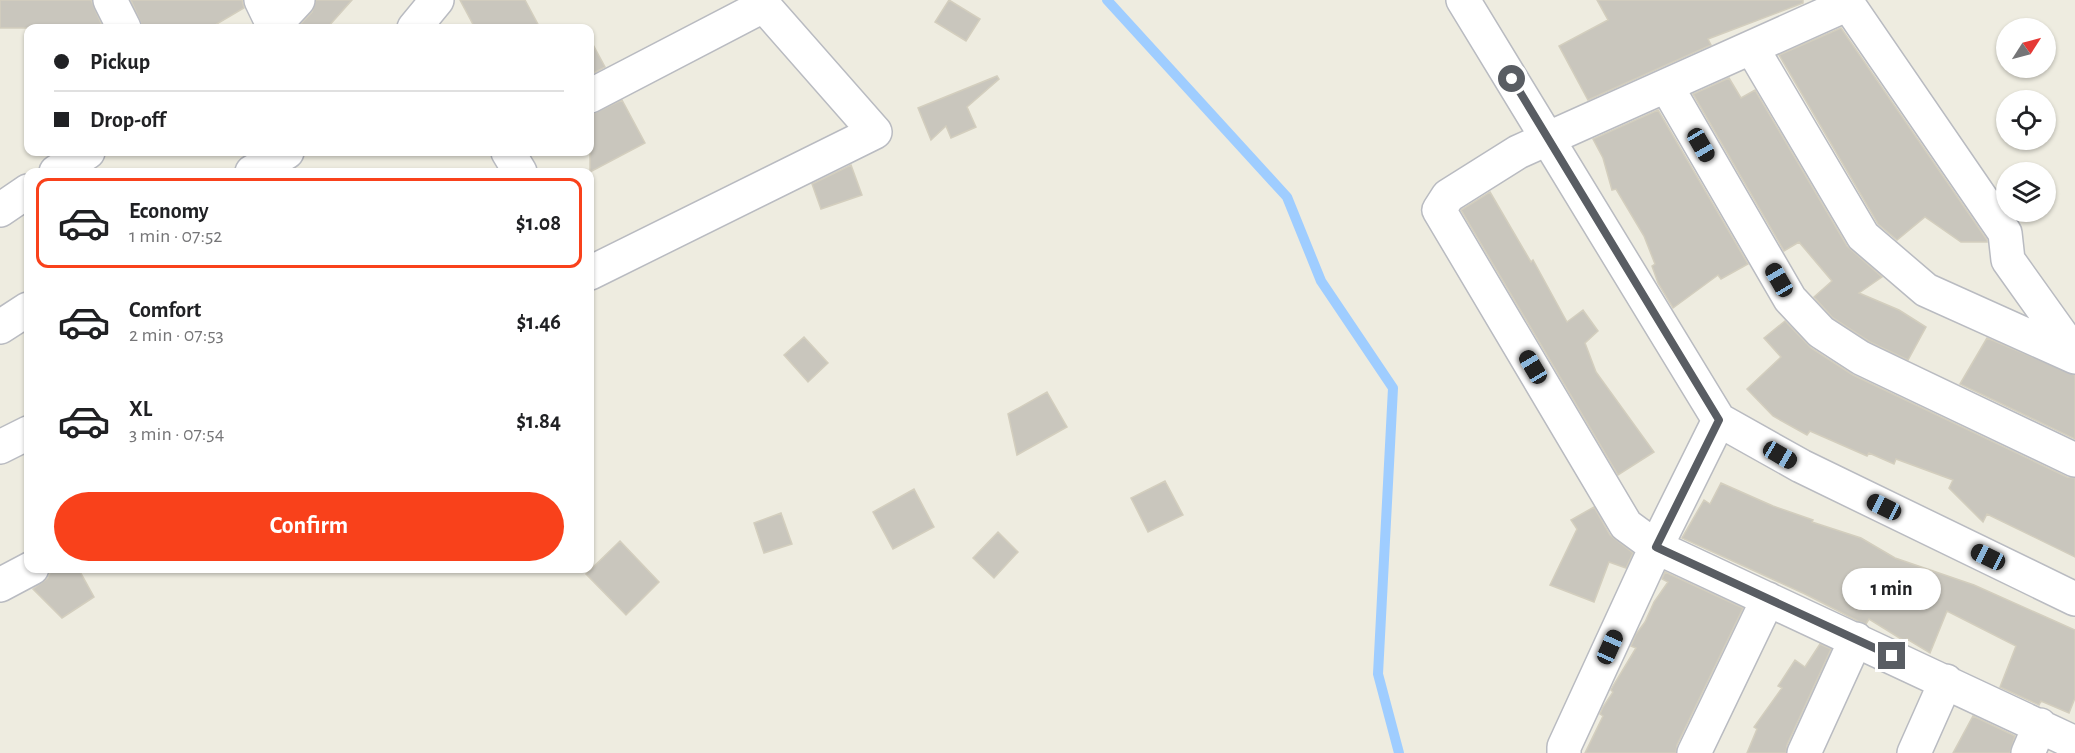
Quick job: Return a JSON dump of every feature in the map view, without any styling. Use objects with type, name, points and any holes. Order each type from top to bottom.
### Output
[{"type":"street","points":[[110,0],[122,24]]},
{"type":"street","points":[[269,19],[298,0]]},
{"type":"street","points":[[1463,0],[1719,420],[1801,466],[2074,595]]},
{"type":"street","points":[[594,94],[761,3],[875,132],[594,271]]},
{"type":"street","points":[[2075,355],[2008,261],[2006,233],[1848,4],[1518,152],[1448,196],[1439,210],[1626,525],[1656,547],[1946,681],[2034,739],[2075,743]]},
{"type":"street","points":[[1752,48],[1863,236],[1926,290],[2075,355]]},
{"type":"street","points":[[1667,87],[1790,299],[1821,332],[1861,358],[2075,460]]},
{"type":"street","points":[[62,168],[82,156]]},
{"type":"street","points":[[259,168],[280,156]]},
{"type":"street","points":[[0,210],[24,194]]},
{"type":"street","points":[[0,327],[24,312]]},
{"type":"street","points":[[1564,753],[1564,747],[1656,547],[1719,420]]},
{"type":"street","points":[[0,447],[24,435]]},
{"type":"street","points":[[0,585],[24,572]]},
{"type":"street","points":[[1694,753],[1768,599]]},
{"type":"street","points":[[1804,753],[1856,639]]},
{"type":"street","points":[[1914,753],[1946,681]]},
{"type":"building","points":[[0,0],[91,0],[101,24],[24,24],[24,28],[0,28]]},
{"type":"building","points":[[131,0],[242,0],[244,8],[217,24],[141,24]]},
{"type":"building","points":[[316,0],[352,0],[331,24],[301,24],[312,12]]},
{"type":"building","points":[[460,0],[525,0],[538,24],[473,24]]},
{"type":"building","points":[[949,0],[980,19],[966,41],[935,22]]},
{"type":"building","points":[[1597,0],[1803,0],[1803,3],[1708,39],[1711,45],[1588,100],[1559,46],[1608,20]]},
{"type":"building","points":[[1841,28],[1987,242],[1961,242],[1925,217],[1897,240],[1878,224],[1779,55]]},
{"type":"building","points":[[594,46],[605,67],[594,73]]},
{"type":"building","points":[[997,76],[999,79],[967,107],[976,127],[951,138],[946,126],[931,140],[918,108]]},
{"type":"building","points":[[1729,78],[1741,98],[1755,90],[1847,246],[1882,277],[1859,293],[1899,310],[1926,327],[1908,360],[1870,342],[1833,318],[1814,297],[1832,281],[1799,242],[1784,251],[1693,94]]},
{"type":"building","points":[[622,100],[645,143],[594,170],[590,168],[590,156],[594,156],[594,113]]},
{"type":"building","points":[[1658,110],[1748,264],[1721,279],[1718,275],[1673,308],[1658,283],[1652,266],[1655,264],[1644,236],[1616,189],[1612,190],[1603,158],[1593,139]]},
{"type":"building","points":[[851,165],[862,195],[821,209],[812,184]]},
{"type":"building","points":[[1490,192],[1531,262],[1533,260],[1567,322],[1583,310],[1598,331],[1585,343],[1596,372],[1654,452],[1618,475],[1461,210]]},
{"type":"building","points":[[1785,321],[1811,348],[1853,375],[2067,477],[2075,478],[2075,557],[1987,514],[1983,522],[1949,488],[1953,480],[1896,459],[1894,464],[1869,453],[1867,456],[1810,431],[1807,435],[1773,416],[1747,389],[1781,357],[1764,338]]},
{"type":"building","points":[[804,337],[828,363],[808,382],[784,355]]},
{"type":"building","points":[[1987,338],[2075,375],[2075,439],[1960,384]]},
{"type":"building","points":[[1047,392],[1067,427],[1017,455],[1008,414]]},
{"type":"building","points":[[1165,481],[1183,515],[1148,532],[1131,498]]},
{"type":"building","points":[[1721,483],[1773,506],[1813,520],[1812,522],[1861,538],[1895,558],[1974,585],[2075,630],[2075,698],[2069,713],[2041,701],[2039,705],[2000,687],[2016,646],[1947,611],[1930,653],[1907,639],[1906,642],[1869,619],[1866,624],[1858,621],[1805,594],[1682,538],[1704,500],[1710,504]]},
{"type":"building","points":[[914,489],[934,527],[893,549],[873,512]]},
{"type":"building","points":[[1594,507],[1610,535],[1633,553],[1626,568],[1609,562],[1594,602],[1550,585],[1577,529],[1571,520]]},
{"type":"building","points":[[781,513],[792,544],[764,553],[754,523]]},
{"type":"building","points":[[998,532],[1018,552],[994,578],[973,558]]},
{"type":"building","points":[[620,541],[659,582],[626,615],[586,574],[594,573],[594,566]]},
{"type":"building","points":[[1665,572],[1743,608],[1677,745],[1676,753],[1585,753],[1603,716],[1600,714],[1603,707],[1613,692],[1611,690],[1636,648],[1631,646],[1636,634],[1668,582],[1662,579]]},
{"type":"building","points":[[50,573],[81,573],[94,597],[62,618],[33,589],[48,578]]},
{"type":"building","points":[[1820,644],[1831,649],[1787,745],[1786,753],[1747,753],[1757,729],[1754,727],[1782,688],[1778,686],[1795,660],[1805,667]]},
{"type":"building","points":[[1973,716],[2015,736],[2010,753],[1953,753]]},
{"type":"waterway","points":[[1107,0],[1287,197],[1321,281],[1393,388],[1378,674],[1399,753]]},
{"type":"route","points":[[1512,79],[1719,420],[1656,547],[1892,656]]}]
